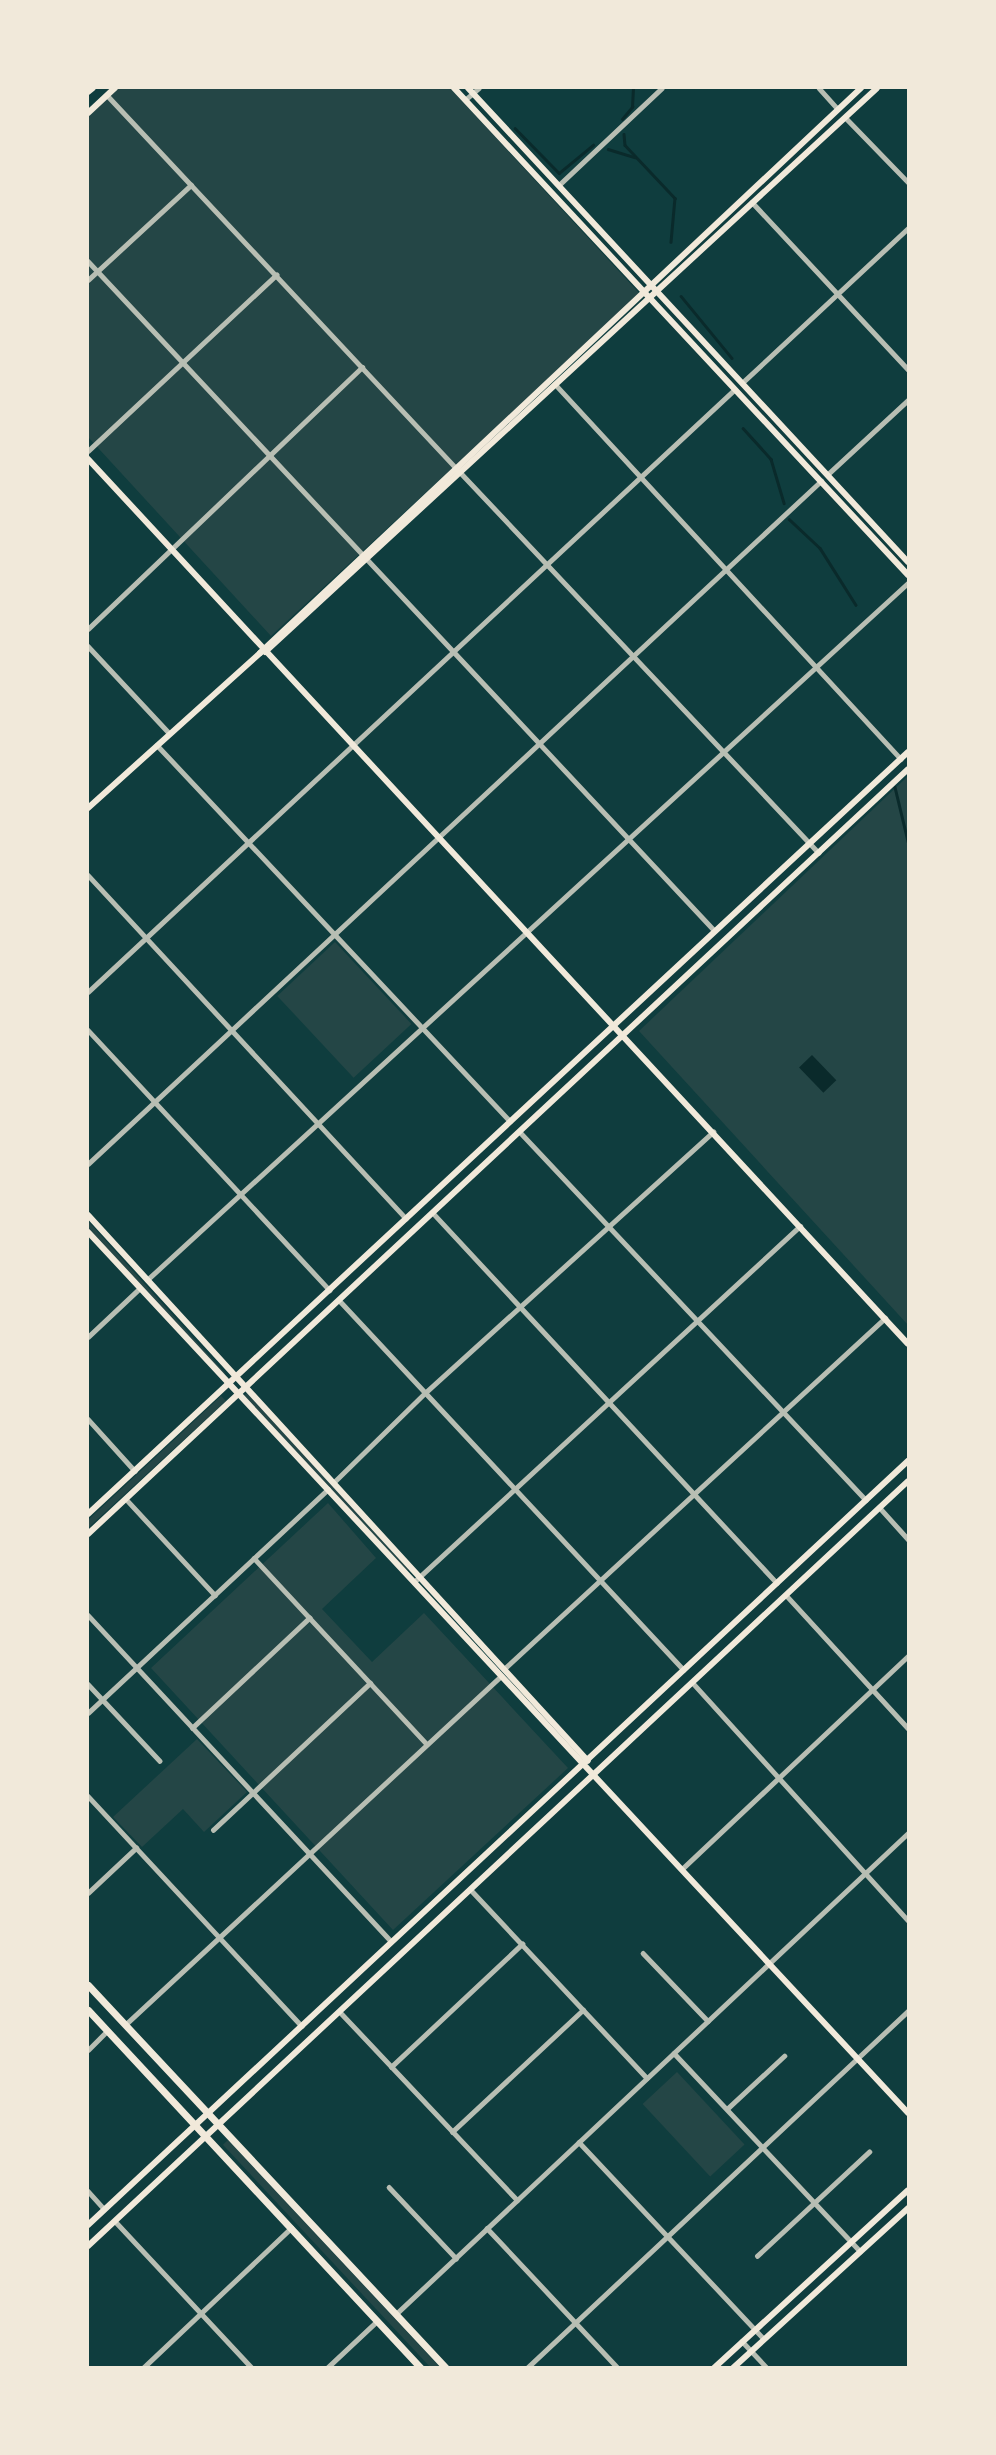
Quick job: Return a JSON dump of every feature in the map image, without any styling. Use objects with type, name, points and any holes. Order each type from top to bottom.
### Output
[{"type":"main road","points":[[88,92],[93,88]]},
{"type":"main road","points":[[88,113],[115,88]]},
{"type":"main road","points":[[454,88],[735,389],[908,562]]},
{"type":"main road","points":[[458,470],[649,297],[653,288],[861,88]]},
{"type":"main road","points":[[88,808],[365,557],[643,291],[653,288],[877,88]]},
{"type":"main road","points":[[473,89],[742,383],[908,575]]},
{"type":"main road","points":[[88,459],[908,1343]]},
{"type":"main road","points":[[88,1514],[808,842],[908,752]]},
{"type":"main road","points":[[88,1534],[908,769]]},
{"type":"main road","points":[[88,1215],[595,1776],[908,2113]]},
{"type":"main road","points":[[88,1232],[239,1394],[331,1486]]},
{"type":"main road","points":[[88,2225],[908,1461]]},
{"type":"main road","points":[[88,2246],[472,1891],[908,1481]]},
{"type":"main road","points":[[88,1985],[446,2368]]},
{"type":"main road","points":[[88,2010],[421,2368]]},
{"type":"main road","points":[[714,2368],[908,2190]]},
{"type":"main road","points":[[733,2368],[908,2208]]},
{"type":"street","points":[[559,185],[662,88]]},
{"type":"street","points":[[819,88],[838,109]]},
{"type":"street","points":[[465,100],[473,89]]},
{"type":"street","points":[[107,95],[458,470],[549,562],[819,853]]},
{"type":"street","points":[[845,117],[908,182]]},
{"type":"street","points":[[88,280],[191,185]]},
{"type":"street","points":[[752,202],[908,369]]},
{"type":"street","points":[[742,383],[908,228]]},
{"type":"street","points":[[88,261],[715,930]]},
{"type":"street","points":[[88,451],[276,275]]},
{"type":"street","points":[[88,629],[169,547],[362,367]]},
{"type":"street","points":[[555,383],[901,759]]},
{"type":"street","points":[[88,992],[735,389]]},
{"type":"street","points":[[88,1164],[908,400]]},
{"type":"street","points":[[147,1280],[627,837],[908,583]]},
{"type":"street","points":[[88,646],[169,733]]},
{"type":"street","points":[[156,744],[510,1121]]},
{"type":"street","points":[[88,875],[407,1219]]},
{"type":"street","points":[[88,1030],[330,1290]]},
{"type":"street","points":[[520,1132],[866,1500]]},
{"type":"street","points":[[88,1713],[331,1486],[425,1393],[713,1132]]},
{"type":"street","points":[[433,1213],[777,1583]]},
{"type":"street","points":[[417,1579],[699,1322],[800,1226]]},
{"type":"street","points":[[88,1337],[140,1288]]},
{"type":"street","points":[[340,1301],[684,1670]]},
{"type":"street","points":[[125,2025],[600,1580],[886,1318]]},
{"type":"street","points":[[88,1419],[135,1471]]},
{"type":"street","points":[[126,1499],[215,1595]]},
{"type":"street","points":[[880,1508],[908,1539]]},
{"type":"street","points":[[254,1558],[427,1744]]},
{"type":"street","points":[[786,1595],[908,1728]]},
{"type":"street","points":[[88,1615],[391,1941]]},
{"type":"street","points":[[192,1728],[310,1618]]},
{"type":"street","points":[[682,1869],[908,1656]]},
{"type":"street","points":[[692,1682],[908,1920]]},
{"type":"street","points":[[213,1830],[370,1683]]},
{"type":"street","points":[[88,1684],[160,1761]]},
{"type":"street","points":[[88,1796],[302,2026]]},
{"type":"street","points":[[396,2314],[908,1833]]},
{"type":"street","points":[[88,1893],[136,1848]]},
{"type":"street","points":[[472,1891],[648,2078]]},
{"type":"street","points":[[391,2067],[522,1944]]},
{"type":"street","points":[[643,1953],[708,2021]]},
{"type":"street","points":[[452,2132],[583,2010]]},
{"type":"street","points":[[527,2368],[908,2011]]},
{"type":"street","points":[[341,2013],[517,2200]]},
{"type":"street","points":[[88,2050],[107,2031]]},
{"type":"street","points":[[674,2053],[861,2252]]},
{"type":"street","points":[[727,2109],[784,2056]]},
{"type":"street","points":[[579,2142],[764,2339]]},
{"type":"street","points":[[757,2256],[869,2152]]},
{"type":"street","points":[[389,2187],[456,2258]]},
{"type":"street","points":[[88,2191],[104,2209]]},
{"type":"street","points":[[114,2221],[251,2368]]},
{"type":"street","points":[[143,2368],[291,2228]]},
{"type":"street","points":[[487,2228],[618,2368]]},
{"type":"street","points":[[327,2368],[378,2321]]},
{"type":"street","points":[[741,2341],[767,2368]]},
{"type":"shaded area","points":[[109,88],[450,88],[640,294],[271,636],[88,437],[88,113]]},
{"type":"shaded area","points":[[908,776],[908,1325],[639,1031]]},
{"type":"shaded area","points":[[335,942],[411,1024],[354,1078],[277,996]]},
{"type":"shaded area","points":[[812,1055],[836,1080],[823,1093],[799,1068]]},
{"type":"shaded area","points":[[88,1221],[225,1373],[220,1378],[88,1231]]},
{"type":"shaded area","points":[[247,1393],[409,1569],[406,1572],[243,1396]]},
{"type":"shaded area","points":[[221,1396],[226,1401],[88,1528],[88,1520]]},
{"type":"shaded area","points":[[328,1503],[376,1558],[322,1609],[372,1662],[424,1613],[568,1768],[393,1930],[151,1668]]},
{"type":"shaded area","points":[[197,1739],[247,1792],[204,1832],[183,1809],[142,1847],[113,1817]]},
{"type":"shaded area","points":[[677,2072],[745,2144],[710,2176],[643,2104]]},
{"type":"shaded area","points":[[228,2140],[440,2367],[431,2368],[223,2145]]},
{"type":"waterway","points":[[622,119],[632,107],[633,88]]},
{"type":"waterway","points":[[515,128],[559,173],[593,145]]},
{"type":"waterway","points":[[624,134],[625,145],[675,198],[671,242]]},
{"type":"waterway","points":[[608,149],[635,157]]},
{"type":"waterway","points":[[681,296],[732,358]]},
{"type":"waterway","points":[[743,428],[771,459],[784,503]]},
{"type":"waterway","points":[[789,519],[820,548],[856,605]]},
{"type":"waterway","points":[[895,787],[908,841]]}]
